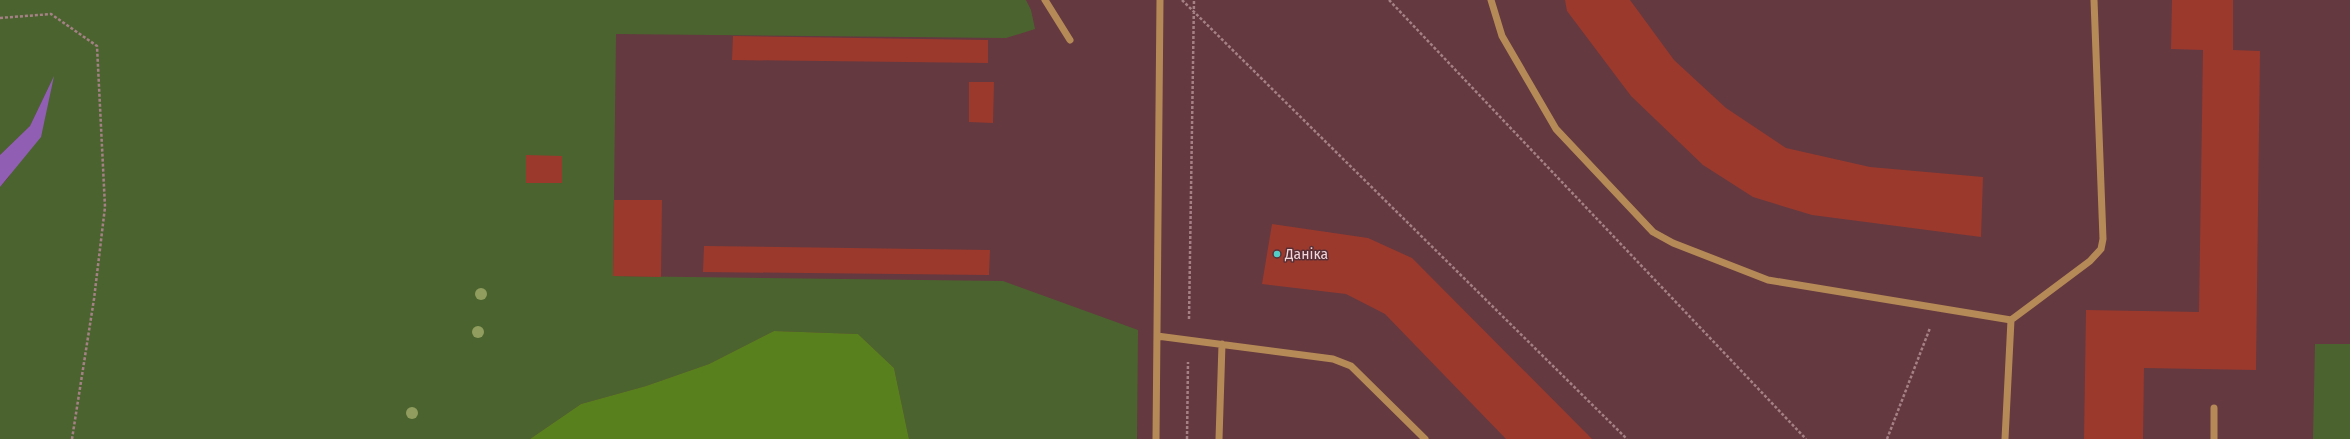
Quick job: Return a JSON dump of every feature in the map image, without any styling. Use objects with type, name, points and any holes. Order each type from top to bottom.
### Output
[{"type":"street","points":[[1045,0],[1070,40]]},
{"type":"street","points":[[1156,439],[1160,0]]},
{"type":"street","points":[[1491,0],[1502,36],[1556,129],[1653,232],[1673,243],[1768,280],[2011,320],[2090,261],[2101,249],[2103,239],[2094,0]]},
{"type":"street","points":[[2005,439],[2011,320]]},
{"type":"street","points":[[1157,336],[1333,359],[1351,366],[1425,439]]},
{"type":"street","points":[[1219,439],[1222,344]]},
{"type":"street","points":[[2214,408],[2214,439]]},
{"type":"path","points":[[1182,0],[1627,439]]},
{"type":"path","points":[[1188,439],[1194,0]]},
{"type":"path","points":[[1389,0],[1806,439]]},
{"type":"path","points":[[0,18],[51,14],[97,46],[105,207],[94,299],[72,439]]},
{"type":"path","points":[[1887,439],[1938,308]]},
{"type":"green space","points":[[0,0],[1026,0],[1031,10],[1035,29],[1006,38],[616,34],[613,276],[1003,281],[1138,330],[1137,439],[909,439],[894,368],[858,334],[774,331],[709,364],[646,386],[581,404],[530,439],[0,439],[0,187],[9,177],[53,78],[30,126],[0,155]]},
{"type":"green space","points":[[774,331],[858,334],[894,368],[909,439],[530,439],[581,404],[646,386],[709,364]]},
{"type":"green space","points":[[2315,344],[2350,344],[2350,439],[2313,439]]},
{"type":"shaded area","points":[[54,76],[41,137],[0,187],[0,155],[30,126]]},
{"type":"building","points":[[1565,0],[1630,0],[1674,60],[1726,108],[1786,148],[1870,167],[1983,177],[1981,237],[1812,215],[1753,197],[1703,165],[1631,96],[1567,11]]},
{"type":"building","points":[[2172,0],[2233,0],[2233,50],[2260,51],[2256,370],[2144,368],[2143,439],[2084,439],[2086,310],[2199,312],[2203,50],[2171,49]]},
{"type":"building","points":[[733,36],[988,40],[988,63],[732,60]]},
{"type":"building","points":[[969,82],[994,82],[993,123],[969,122]]},
{"type":"building","points":[[526,155],[562,156],[562,183],[526,183]]},
{"type":"building","points":[[614,200],[662,200],[661,277],[613,276]]},
{"type":"building","points":[[1272,224],[1368,238],[1412,258],[1592,439],[1506,439],[1385,314],[1346,294],[1262,284]]},
{"type":"building","points":[[704,246],[990,250],[989,275],[703,272]]},
{"type":"place","name":"Даніка","points":[[1277,254]]}]
